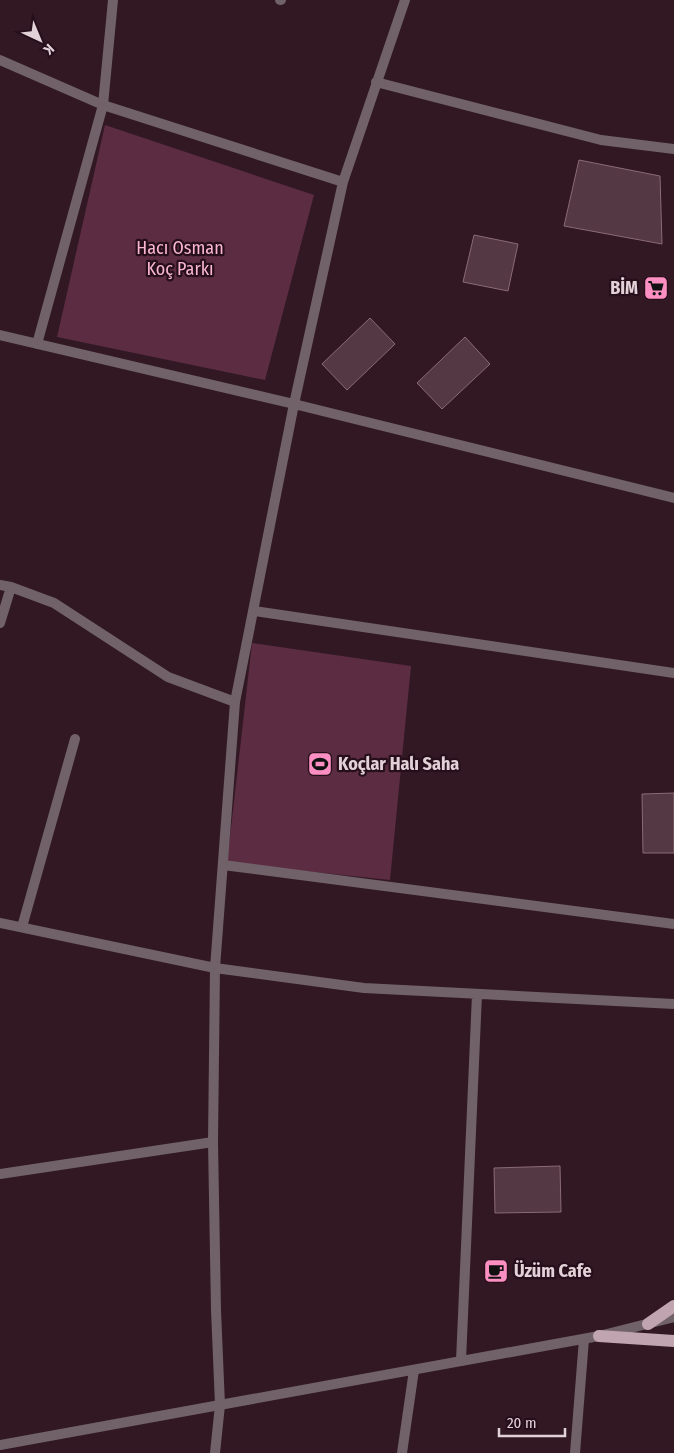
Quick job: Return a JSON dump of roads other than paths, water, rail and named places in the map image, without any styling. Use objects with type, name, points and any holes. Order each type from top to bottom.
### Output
[{"type":"main road","points":[[648,1324],[674,1306]]},
{"type":"main road","points":[[599,1336],[674,1341]]},
{"type":"street","points":[[37,344],[103,105],[113,0]]},
{"type":"street","points":[[215,1453],[220,1405],[213,1142],[215,968],[235,702],[294,404],[343,182],[405,0]]},
{"type":"street","points":[[0,60],[103,105],[343,182]]},
{"type":"street","points":[[376,82],[601,140],[674,149]]},
{"type":"street","points":[[0,335],[294,404],[674,498]]},
{"type":"street","points":[[0,585],[11,587],[54,603],[168,677],[235,702]]},
{"type":"street","points":[[0,623],[11,587]]},
{"type":"street","points":[[254,611],[674,673]]},
{"type":"street","points":[[22,927],[75,739]]},
{"type":"street","points":[[223,865],[674,924]]},
{"type":"street","points":[[0,923],[215,968],[364,988],[674,1004]]},
{"type":"street","points":[[461,1361],[477,994]]},
{"type":"street","points":[[0,1174],[213,1142]]},
{"type":"street","points":[[0,1445],[599,1336],[674,1318]]},
{"type":"street","points":[[575,1453],[584,1338]]},
{"type":"street","points":[[402,1453],[414,1370]]},
{"type":"place","name":"BİM","points":[[656,288]]},
{"type":"place","name":"Koçlar Halı Saha","points":[[320,764]]},
{"type":"place","name":"Üzüm Cafe","points":[[496,1271]]},
{"type":"park label","name":"Hacı Osman Koç Parkı","points":[[180,258]]}]
